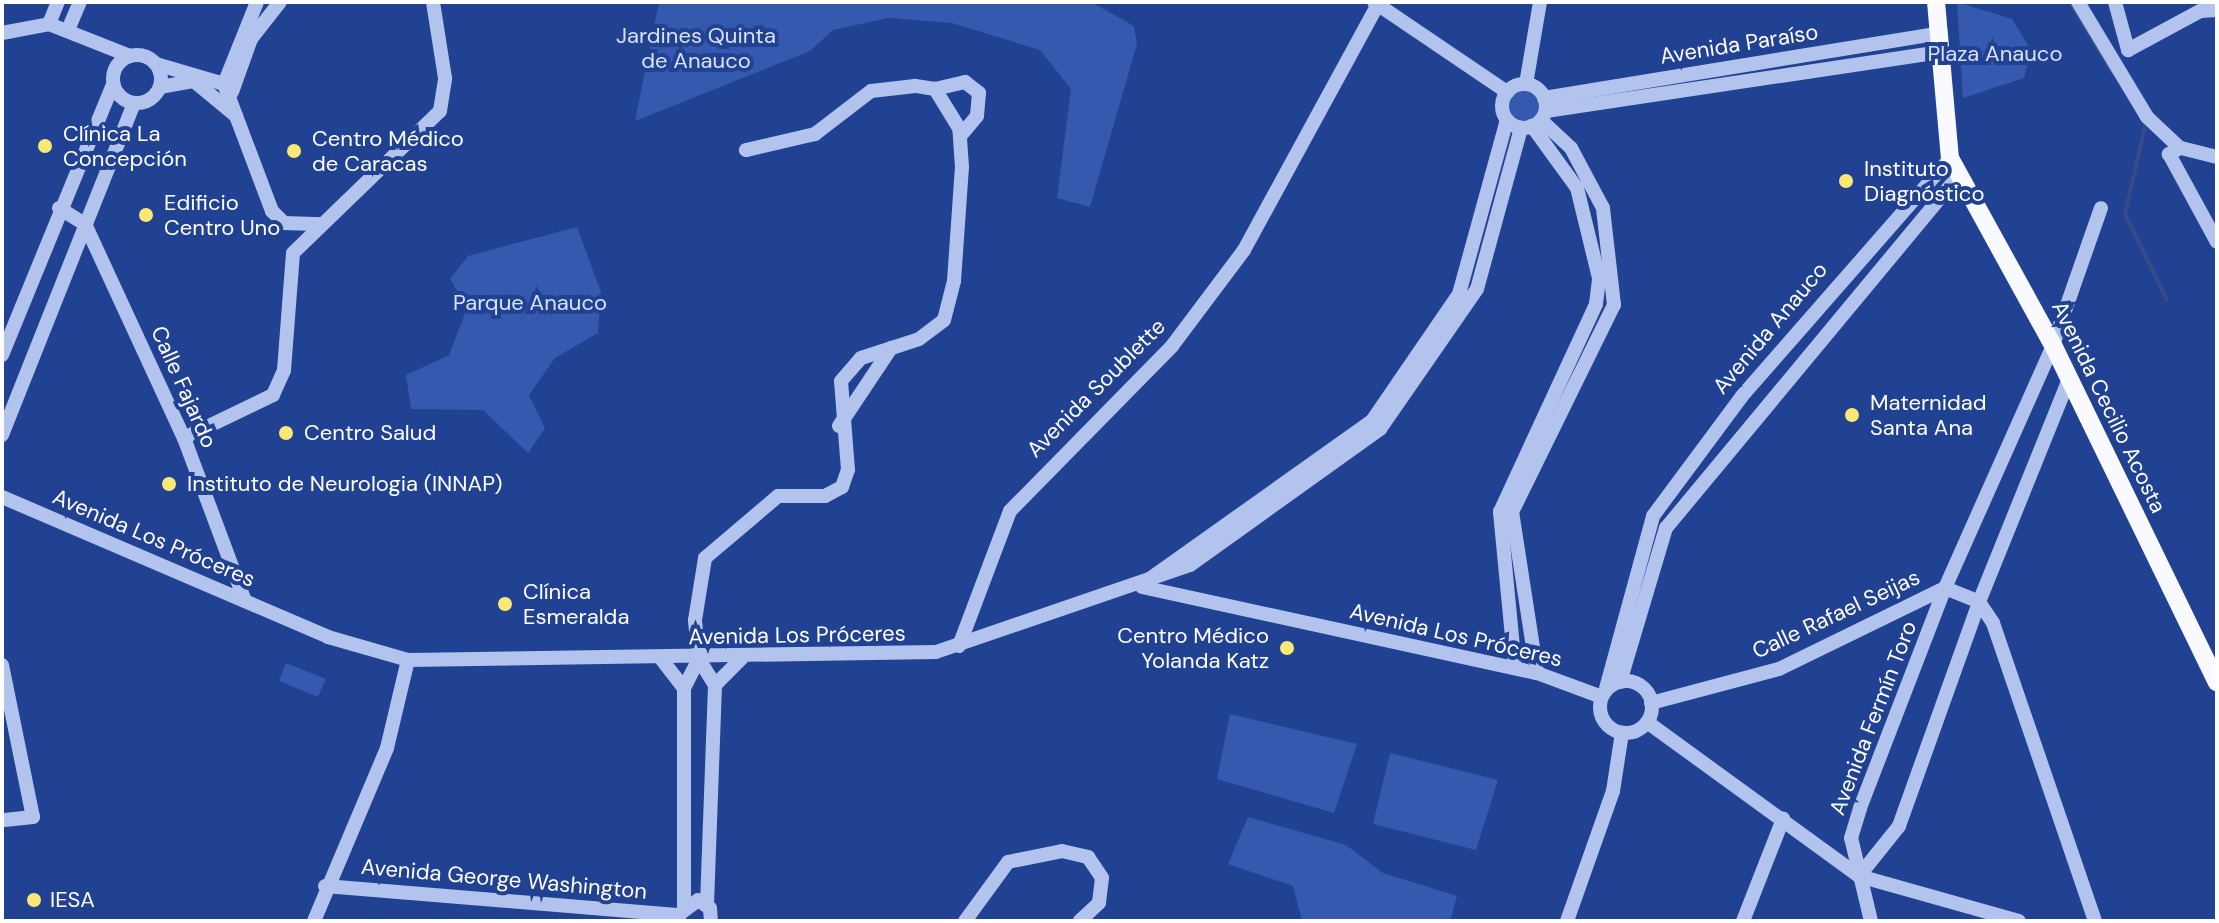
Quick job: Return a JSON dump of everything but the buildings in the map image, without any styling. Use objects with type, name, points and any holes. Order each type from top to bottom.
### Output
[{"type":"main road","points":[[1936,2],[1950,158]]},
{"type":"main road","name":"Avenida Cecilio Acosta","points":[[1950,158],[2053,345],[2217,682]]},
{"type":"street","points":[[49,24],[58,2]]},
{"type":"street","points":[[68,30],[80,2]]},
{"type":"street","points":[[257,2],[228,88],[236,116],[277,217],[296,226],[322,224]]},
{"type":"street","points":[[228,88],[251,39],[280,2]]},
{"type":"street","points":[[184,438],[273,395],[284,370],[293,253],[440,111],[445,78],[433,2]]},
{"type":"street","points":[[1515,668],[1500,512],[1596,304],[1599,278],[1577,188],[1532,117],[1526,84],[1540,2]]},
{"type":"street","points":[[2078,2],[2147,117],[2180,148],[2217,157]]},
{"type":"street","points":[[2115,2],[2128,50],[2200,11],[2217,10]]},
{"type":"street","points":[[1377,3],[1507,92],[1571,148],[1603,208],[1614,305],[1512,512],[1537,673]]},
{"type":"street","name":"Avenida Soublette","points":[[959,646],[1010,511],[1172,346],[1235,263],[1377,3]]},
{"type":"street","points":[[2,33],[49,24],[101,46],[228,88]]},
{"type":"street","name":"Avenida Paraíso","points":[[1532,117],[1941,42]]},
{"type":"street","points":[[101,46],[113,79],[134,104]]},
{"type":"street","points":[[2,355],[113,79],[130,56]]},
{"type":"street","points":[[156,64],[160,87]]},
{"type":"street","points":[[2,435],[134,104],[160,87],[194,81],[236,116]]},
{"type":"street","points":[[746,150],[815,134],[871,91],[935,89],[965,82],[979,93],[977,116],[961,135]]},
{"type":"street","points":[[1507,92],[1526,84]]},
{"type":"street","points":[[729,921],[711,920],[707,904],[715,685],[699,659],[695,620],[705,558],[778,496],[825,496],[842,487],[848,470],[839,426],[837,396],[849,368],[933,331],[950,303],[961,135],[935,89]]},
{"type":"street","points":[[1142,587],[1172,558],[1372,421],[1459,294],[1532,117]]},
{"type":"street","points":[[2180,148],[2169,154],[2217,242]]},
{"type":"street","name":"Avenida Anauco","points":[[1603,694],[1653,516],[1742,396],[1950,158]]},
{"type":"street","name":"Avenida Anauco","points":[[1620,682],[1666,528],[1760,410],[1958,176]]},
{"type":"street","points":[[59,208],[85,224]]},
{"type":"street","name":"Avenida Fermín Toro","points":[[1871,921],[1851,838],[1860,808],[1945,588],[2053,345],[2101,208]]},
{"type":"street","name":"Calle Fajardo","points":[[85,224],[184,438],[245,601]]},
{"type":"street","points":[[839,426],[891,348]]},
{"type":"street","points":[[1859,876],[1899,826],[1979,602],[2069,379]]},
{"type":"street","points":[[1742,396],[1760,410]]},
{"type":"street","name":"Avenida Los Próceres","points":[[2,497],[370,652],[408,660],[881,658],[959,646],[1142,587],[1537,673],[1603,694]]},
{"type":"street","points":[[1945,588],[1979,602],[1993,623],[2095,921]]},
{"type":"street","name":"Calle Rafael Seijas","points":[[1651,703],[1779,669],[1945,588]]},
{"type":"street","points":[[715,685],[742,658]]},
{"type":"street","points":[[682,914],[684,688],[699,659]]},
{"type":"street","points":[[314,921],[325,886],[387,748],[408,660]]},
{"type":"street","points":[[662,660],[684,688]]},
{"type":"street","points":[[2,665],[33,817],[2,820]]},
{"type":"street","points":[[1622,733],[1602,718],[1603,694],[1620,682],[1642,687],[1651,703],[1647,722]]},
{"type":"street","points":[[1622,733],[1647,722]]},
{"type":"street","points":[[1647,722],[1859,876],[2019,921]]},
{"type":"street","points":[[1567,921],[1613,791],[1622,733]]},
{"type":"street","points":[[1743,921],[1783,819]]},
{"type":"street","points":[[965,921],[1008,862],[1062,851],[1088,857],[1102,878],[1099,903],[1080,921]]},
{"type":"street","name":"Avenida George Washington","points":[[325,886],[509,905],[682,914],[707,904]]},
{"type":"street","points":[[508,921],[509,905]]},
{"type":"green space","name":"Jardines Quinta de Anauco","points":[[659,2],[1091,2],[1134,26],[1137,44],[1090,207],[1057,198],[1071,89],[1040,50],[952,23],[888,18],[833,30],[810,51],[635,121]]},
{"type":"green space","name":"Plaza Anauco","points":[[1957,2],[2012,19],[2031,50],[2024,78],[1963,98]]},
{"type":"green space","points":[[1524,87],[1537,93],[1543,106],[1537,119],[1524,125],[1511,119],[1505,106],[1511,93]]},
{"type":"green space","name":"Parque Anauco","points":[[577,227],[601,292],[598,333],[555,358],[529,395],[545,428],[528,453],[483,410],[411,409],[406,375],[449,355],[467,308],[450,279],[468,256]]},
{"type":"green space","points":[[286,663],[326,679],[318,697],[279,681]]},
{"type":"green space","points":[[1230,714],[1357,744],[1334,813],[1217,779]]},
{"type":"green space","points":[[1390,753],[1498,780],[1476,850],[1373,824]]},
{"type":"green space","points":[[1248,817],[1346,845],[1383,873],[1457,896],[1450,921],[1302,921],[1293,886],[1228,864]]},
{"type":"waterway","points":[[2070,2],[2112,72]]},
{"type":"waterway","points":[[2146,122],[2125,214],[2167,300]]},
{"type":"place","name":"Clínica La Concepción","points":[[45,146]]},
{"type":"place","name":"Centro Médico de Caracas","points":[[294,151]]},
{"type":"place","name":"Instituto Diagnóstico","points":[[1846,181]]},
{"type":"place","name":"Edificio Centro Uno","points":[[146,215]]},
{"type":"place","name":"Maternidad Santa Ana","points":[[1852,415]]},
{"type":"place","name":"Centro Salud","points":[[286,433]]},
{"type":"place","name":"Instituto de Neurologia (INNAP)","points":[[169,484]]},
{"type":"place","name":"Clínica Esmeralda","points":[[505,604]]},
{"type":"place","name":"Centro Médico Yolanda Katz","points":[[1287,648]]},
{"type":"place","name":"IESA","points":[[34,900]]}]
